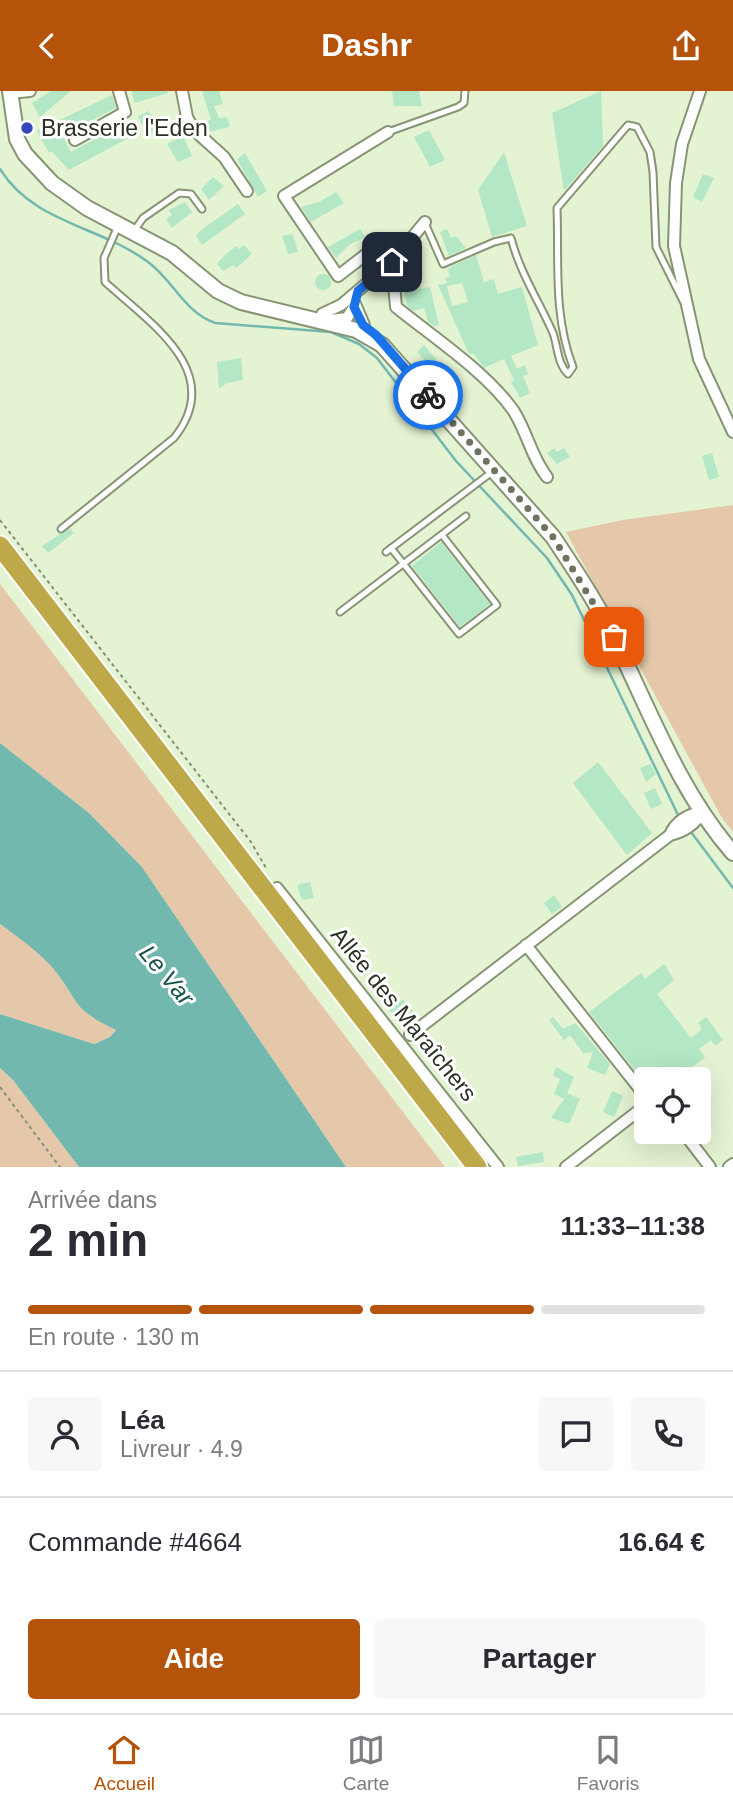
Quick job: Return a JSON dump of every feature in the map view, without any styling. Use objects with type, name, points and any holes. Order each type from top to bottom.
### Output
[{"type":"highway","points":[[0,546],[477,1167]]},
{"type":"highway","points":[[0,566],[461,1167]]},
{"type":"main road","points":[[10,92],[17,139],[30,161],[70,198],[116,231],[132,234],[172,253],[218,291],[241,302],[318,317],[349,317],[391,354],[553,537],[593,599],[702,812],[733,853]]},
{"type":"street","points":[[10,92],[30,91]]},
{"type":"street","points":[[75,140],[125,112],[119,91]]},
{"type":"street","points":[[182,91],[187,117],[194,130],[224,157],[247,191]]},
{"type":"street","points":[[700,91],[682,144],[676,183],[674,246],[699,359],[733,432]]},
{"type":"street","points":[[387,132],[284,196],[338,276],[373,249],[389,264],[396,307],[499,392],[515,413],[537,464],[547,477]]},
{"type":"street","points":[[318,317],[349,317],[358,291],[389,264],[425,222]]},
{"type":"street","points":[[410,1035],[670,835],[673,827],[692,813],[702,812]]},
{"type":"street","name":"Allée des Maraîchers","points":[[277,888],[498,1167]]},
{"type":"street","points":[[526,945],[634,1082]]},
{"type":"street","points":[[566,1167],[634,1114]]},
{"type":"street","points":[[692,1144],[710,1167]]},
{"type":"lane","points":[[387,132],[458,107],[464,103],[465,91]]},
{"type":"lane","points":[[425,222],[443,264],[494,242],[511,238],[519,268],[554,335],[562,368],[568,374],[573,367],[562,337],[556,282],[560,268],[557,208],[628,125],[637,127],[650,152],[656,247],[689,313]]},
{"type":"lane","points":[[132,234],[143,218],[179,193],[191,194],[202,209]]},
{"type":"lane","points":[[61,529],[174,438],[185,424],[192,403],[188,372],[175,346],[105,282],[104,258],[116,231]]},
{"type":"lane","points":[[442,535],[497,605],[459,634],[403,564],[388,550],[494,470]]},
{"type":"lane","points":[[340,611],[466,516]]},
{"type":"path","points":[[0,520],[251,842],[277,888]]},
{"type":"path","points":[[0,1087],[60,1167]]},
{"type":"shaded area","points":[[733,505],[733,832],[722,818],[566,532],[623,520]]},
{"type":"shaded area","points":[[0,584],[445,1167],[346,1167],[142,867],[89,813],[0,743]]},
{"type":"shaded area","points":[[0,924],[45,960],[83,1010],[116,1029],[110,1037],[94,1044],[0,1014]]},
{"type":"shaded area","points":[[0,1068],[13,1080],[79,1167],[0,1167]]},
{"type":"water","name":"Le Var","points":[[0,743],[89,813],[142,867],[346,1167],[79,1167],[13,1080],[0,1068],[0,1014],[94,1044],[110,1037],[116,1030],[82,1009],[51,966],[0,924]]},
{"type":"building","points":[[51,91],[71,91],[40,117],[32,103]]},
{"type":"building","points":[[131,91],[167,91],[168,93],[135,103]]},
{"type":"building","points":[[202,91],[219,91],[223,104],[214,106],[219,118],[227,117],[230,127],[208,132],[203,128],[203,122],[211,120]]},
{"type":"building","points":[[392,91],[419,91],[422,106],[394,106]]},
{"type":"building","points":[[601,91],[603,146],[564,191],[552,113]]},
{"type":"building","points":[[112,95],[116,108],[62,135],[71,152],[129,121],[136,134],[69,170],[51,151],[49,153],[37,131]]},
{"type":"building","points":[[149,111],[158,130],[147,135],[138,116]]},
{"type":"building","points":[[429,130],[445,160],[430,167],[414,137]]},
{"type":"building","points":[[183,136],[192,156],[178,162],[167,144]]},
{"type":"building","points":[[504,152],[527,226],[492,237],[478,190]]},
{"type":"building","points":[[245,153],[267,191],[258,197],[237,159]]},
{"type":"building","points":[[703,174],[714,178],[702,202],[693,197]]},
{"type":"building","points":[[213,177],[224,186],[209,200],[201,189]]},
{"type":"building","points":[[336,192],[344,203],[311,222],[301,207],[319,202]]},
{"type":"building","points":[[185,202],[192,212],[172,228],[166,219],[172,215],[169,210]]},
{"type":"building","points":[[238,204],[245,214],[202,245],[196,236],[201,230]]},
{"type":"building","points":[[360,229],[365,237],[349,245],[336,258],[328,247]]},
{"type":"building","points":[[447,229],[451,238],[456,236],[466,248],[449,256],[440,232]]},
{"type":"building","points":[[293,234],[298,252],[288,254],[282,236]]},
{"type":"building","points":[[244,245],[252,254],[236,268],[234,265],[223,271],[217,264],[236,246],[239,249]]},
{"type":"building","points":[[476,255],[484,282],[494,279],[498,294],[522,287],[538,345],[511,356],[517,369],[525,365],[528,374],[523,376],[530,393],[520,398],[511,382],[514,380],[504,359],[484,368],[474,354],[469,354],[438,285],[447,283],[445,278],[450,277],[448,269]],"holes":[[[462,283],[468,302],[452,306],[447,286]]]},
{"type":"building","points":[[403,261],[414,263],[412,275],[406,280],[401,278]]},
{"type":"building","points":[[323,274],[329,276],[329,288],[323,290],[317,288],[315,282],[317,276]]},
{"type":"building","points":[[430,287],[439,325],[434,326],[428,322],[424,308],[413,311],[407,306],[404,292]]},
{"type":"building","points":[[424,345],[436,359],[442,379],[417,352]]},
{"type":"building","points":[[241,358],[243,380],[227,383],[219,389],[217,362]]},
{"type":"building","points":[[555,448],[556,452],[564,448],[570,457],[557,464],[547,453]]},
{"type":"building","points":[[712,453],[719,477],[709,480],[702,456]]},
{"type":"building","points":[[70,528],[74,533],[48,553],[42,546]]},
{"type":"building","points":[[441,542],[490,604],[460,627],[412,566]]},
{"type":"building","points":[[598,762],[652,833],[627,855],[573,783]]},
{"type":"building","points":[[650,764],[656,774],[646,782],[640,768]]},
{"type":"building","points":[[655,788],[662,804],[651,809],[644,793]]},
{"type":"building","points":[[310,882],[314,898],[302,900],[297,885]]},
{"type":"building","points":[[554,895],[562,907],[552,914],[544,903]]},
{"type":"building","points":[[664,964],[674,980],[657,994],[691,1038],[702,1029],[698,1023],[706,1017],[723,1040],[715,1046],[711,1040],[699,1049],[705,1057],[692,1067],[634,1069],[589,1012],[641,973],[645,979]]},
{"type":"building","points":[[403,999],[413,1011],[400,1021],[389,1010]]},
{"type":"building","points":[[553,1017],[563,1029],[575,1023],[610,1064],[605,1075],[587,1068],[593,1052],[583,1053],[570,1035],[564,1040],[549,1020]]},
{"type":"building","points":[[556,1067],[574,1077],[567,1093],[580,1099],[569,1124],[551,1118],[564,1099],[554,1094],[560,1079],[553,1076]]},
{"type":"building","points":[[612,1091],[623,1096],[614,1117],[603,1112]]},
{"type":"building","points":[[543,1152],[544,1162],[518,1166],[516,1157]]},
{"type":"waterway","points":[[0,169],[14,187],[49,213],[109,240],[148,262],[204,318],[215,323],[331,332],[359,344],[377,358],[456,461],[547,558],[572,595],[679,817]]},
{"type":"waterway","points":[[691,832],[733,888]]},
{"type":"way so far","points":[[428,395],[553,537],[575,569],[614,637]]},
{"type":"place","name":"Brasserie l'Eden","points":[[27,128]]},
{"type":"route","points":[[392,262],[358,291],[354,307],[363,325],[384,343],[428,395]]}]
